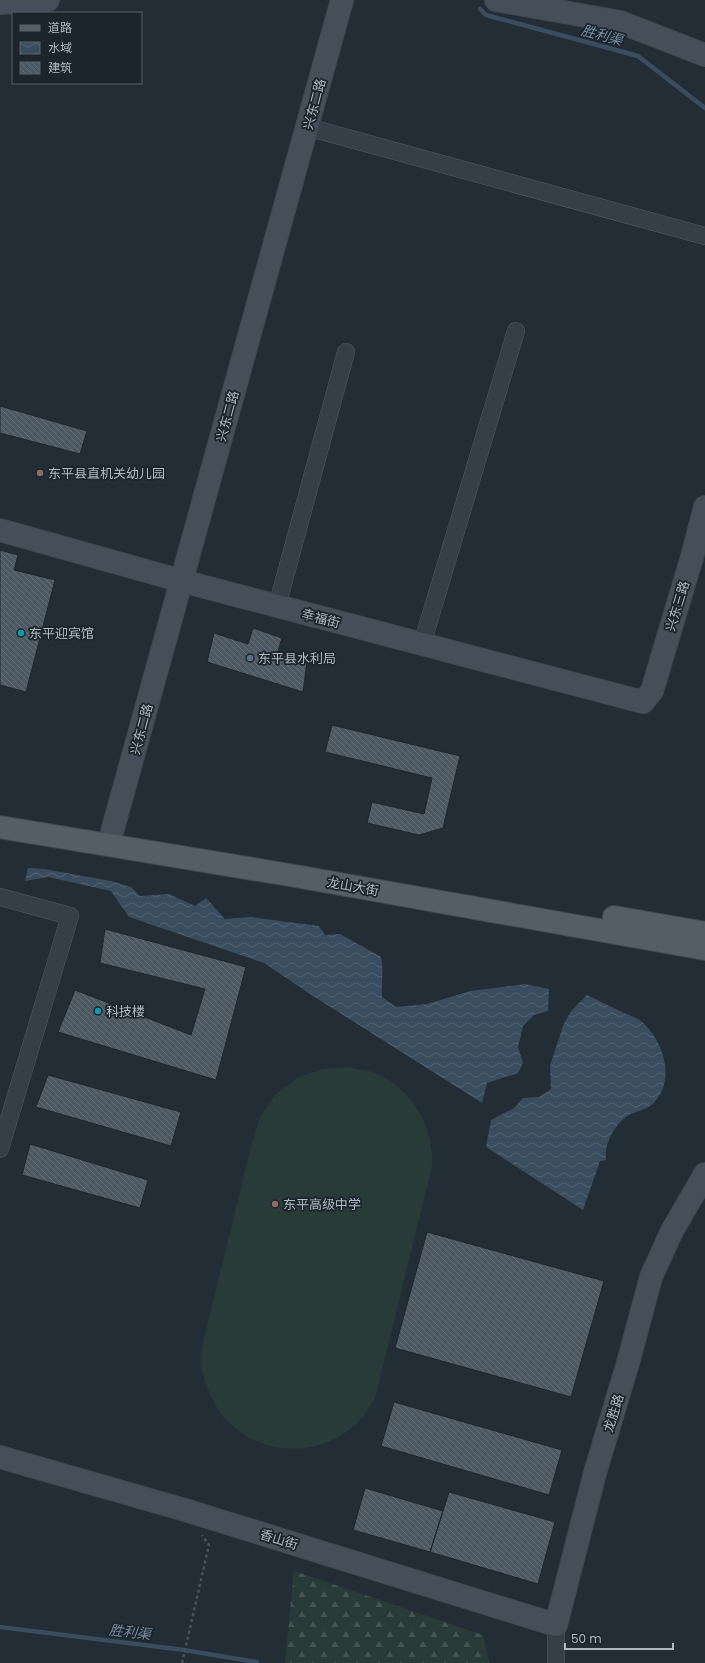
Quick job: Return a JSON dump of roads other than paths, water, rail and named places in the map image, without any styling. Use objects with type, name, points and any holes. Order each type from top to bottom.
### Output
[{"type":"main road","name":"龙山大街","points":[[0,814],[705,933]]},
{"type":"main road","name":"龙山大街","points":[[0,827],[301,876],[705,949]]},
{"type":"street","points":[[0,3],[48,0]]},
{"type":"street","name":"兴东二路","points":[[112,832],[342,0]]},
{"type":"street","points":[[496,0],[620,22],[705,55]]},
{"type":"street","points":[[307,127],[705,236]]},
{"type":"street","points":[[422,644],[516,331]]},
{"type":"street","points":[[277,606],[346,352]]},
{"type":"street","name":"兴东三路","points":[[643,702],[652,691],[698,560],[705,507]]},
{"type":"street","name":"幸福街","points":[[0,530],[182,581],[643,702]]},
{"type":"street","points":[[0,897],[70,916],[0,1149]]},
{"type":"street","name":"龙胜路","points":[[556,1663],[556,1625],[595,1472],[628,1363],[651,1277],[672,1232],[705,1174]]},
{"type":"street","name":"香山街","points":[[0,1457],[185,1510],[556,1625]]},
{"type":"water","points":[[28,868],[44,869],[111,881],[131,887],[140,896],[169,894],[195,906],[206,898],[225,919],[250,917],[319,926],[325,935],[340,934],[381,957],[382,997],[396,1007],[427,1004],[470,991],[525,984],[549,989],[548,1011],[534,1015],[523,1026],[518,1047],[523,1063],[518,1073],[487,1083],[482,1103],[310,994],[264,963],[129,917],[111,891],[48,877],[25,881]]},
{"type":"water","points":[[587,995],[635,1017],[649,1029],[664,1058],[665,1080],[662,1090],[652,1105],[626,1117],[620,1122],[612,1133],[607,1147],[606,1160],[600,1161],[583,1210],[486,1147],[491,1120],[514,1108],[523,1098],[539,1097],[551,1089],[550,1066],[563,1026],[571,1011]]},
{"type":"waterway","name":"胜利渠","points":[[480,9],[486,15],[638,56],[705,108]]},
{"type":"waterway","name":"胜利渠","points":[[0,1627],[184,1650],[257,1663]]},
{"type":"place","name":"东平县直机关幼儿园","points":[[40,473]]},
{"type":"place","name":"东平迎宾馆","points":[[21,633]]},
{"type":"place","name":"东平县水利局","points":[[250,658]]},
{"type":"place","name":"科技楼","points":[[98,1011]]},
{"type":"place","name":"东平高级中学","points":[[275,1204]]}]
